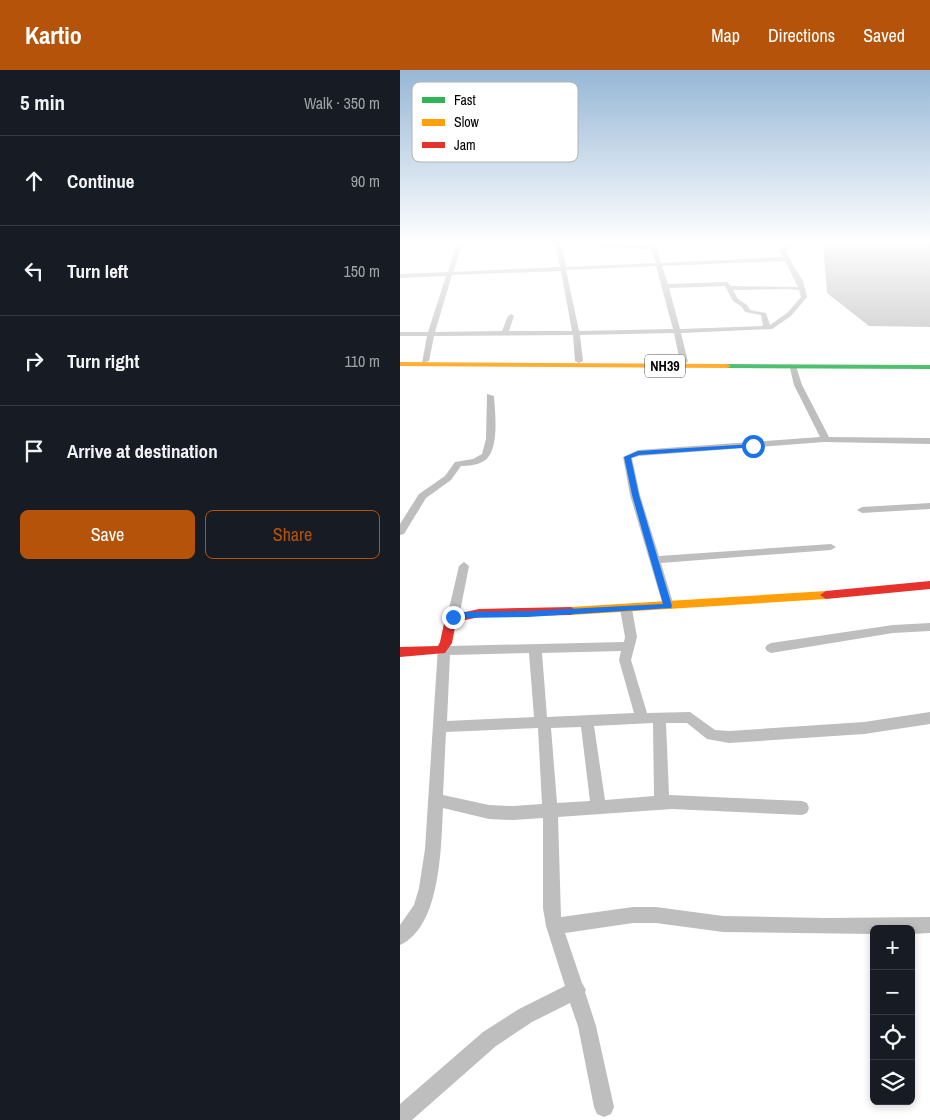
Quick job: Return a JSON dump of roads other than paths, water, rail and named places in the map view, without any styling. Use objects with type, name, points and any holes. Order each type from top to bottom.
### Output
[{"type":"main road","name":"NH39","points":[[400,360],[930,363]]},
{"type":"main road","name":"NH39","points":[[400,364],[930,367]]},
{"type":"main road","points":[[400,652],[434,652],[444,649],[448,624],[453,617],[463,615],[626,609],[756,601],[930,585]]},
{"type":"street","points":[[425,361],[444,291]]},
{"type":"street","points":[[568,291],[579,361]]},
{"type":"street","points":[[666,291],[684,362]]},
{"type":"street","points":[[731,291],[735,300],[745,306],[747,311],[764,314],[767,328]]},
{"type":"street","points":[[400,334],[576,333],[767,328],[776,326],[799,304],[804,297],[803,291]]},
{"type":"street","points":[[504,333],[512,316]]},
{"type":"street","points":[[792,366],[798,385],[825,436],[824,439]]},
{"type":"street","points":[[400,532],[426,492],[448,478],[458,464],[480,460],[484,456],[491,432],[490,396]]},
{"type":"street","points":[[668,606],[635,495],[627,460],[630,456],[824,439],[930,441]]},
{"type":"street","points":[[862,510],[930,506]]},
{"type":"street","points":[[655,560],[831,546]]},
{"type":"street","points":[[453,617],[464,566]]},
{"type":"street","points":[[626,609],[631,638],[625,660],[642,718]]},
{"type":"street","points":[[771,648],[893,629],[930,627]]},
{"type":"street","points":[[400,936],[409,928],[421,909],[428,888],[433,849],[444,649],[628,646]]},
{"type":"street","points":[[536,648],[552,836],[551,908],[554,926],[576,990],[593,1051],[604,1107]]},
{"type":"street","points":[[439,728],[659,717],[690,718],[706,732],[723,737],[864,728],[930,718]]},
{"type":"street","points":[[659,717],[662,802]]},
{"type":"street","points":[[587,721],[598,806]]},
{"type":"street","points":[[436,800],[489,812],[513,813],[662,802],[802,808]]},
{"type":"street","points":[[554,926],[633,915],[656,914],[723,924],[825,926],[930,925]]},
{"type":"street","points":[[400,1117],[478,1048],[510,1025],[537,1009],[576,990]]}]
